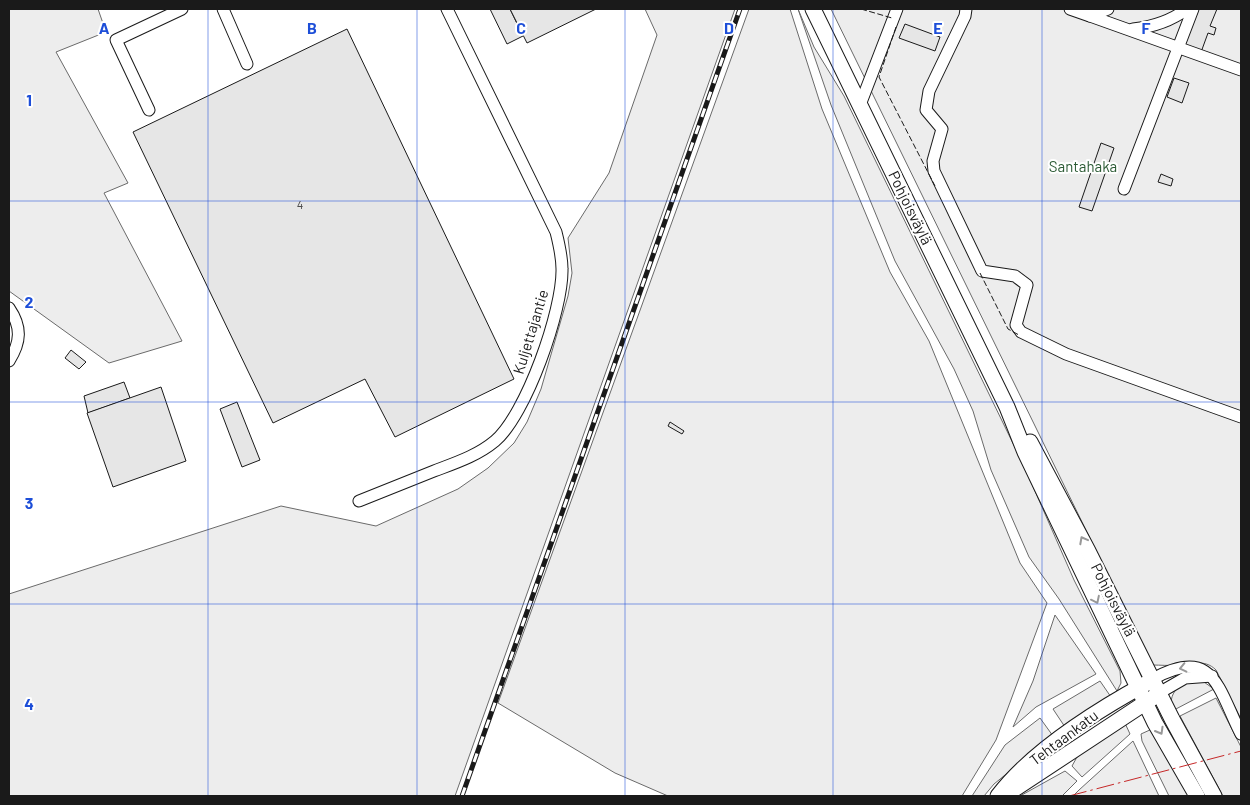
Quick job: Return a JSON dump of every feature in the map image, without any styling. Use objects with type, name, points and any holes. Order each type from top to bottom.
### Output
[{"type":"main road","name":"Pohjoisväylä","points":[[813,9],[1007,407],[1025,452],[1138,687],[1197,796]]},
{"type":"main road","name":"Pohjoisväylä","points":[[1007,407],[1034,449],[1214,796]]},
{"type":"main road","name":"Tehtaankatu","points":[[998,796],[1010,780],[1050,746],[1118,699],[1152,679]]},
{"type":"main road","name":"Tehtaankatu","points":[[1003,796],[1160,693]]},
{"type":"street","points":[[149,110],[116,40],[182,9]]},
{"type":"street","points":[[223,9],[247,64]]},
{"type":"street","name":"Kuljettajantie","points":[[359,500],[476,454],[496,440],[507,429],[524,401],[560,294],[562,269],[556,232],[447,9]]},
{"type":"street","points":[[860,105],[897,9]]},
{"type":"street","points":[[966,9],[965,16],[929,91],[926,110],[942,129],[933,161],[934,171],[982,271],[1015,276],[1027,285],[1016,324],[1020,332],[1066,354],[1241,417]]},
{"type":"street","points":[[1070,9],[1132,29],[1178,50],[1241,70]]},
{"type":"street","points":[[1090,16],[1108,9]]},
{"type":"street","points":[[1132,29],[1153,25],[1174,17],[1187,9]]},
{"type":"street","points":[[1124,189],[1194,9]]},
{"type":"street","points":[[9,308],[16,319],[20,335],[15,352],[9,361]]},
{"type":"street","points":[[1152,679],[1162,674],[1193,666],[1204,669],[1212,676],[1241,734]]},
{"type":"street","points":[[1160,693],[1185,678],[1212,676]]},
{"type":"green space","points":[[9,9],[98,9],[106,32],[56,52],[128,183],[104,193],[182,341],[109,363],[9,291]]},
{"type":"green space","points":[[645,9],[735,9],[455,796],[9,796],[9,594],[281,506],[376,526],[458,489],[488,468],[514,443],[527,422],[541,389],[568,296],[572,273],[568,238],[609,173],[657,35]]},
{"type":"green space","points":[[749,9],[790,9],[822,109],[890,272],[929,341],[1020,563],[1047,603],[996,740],[962,796],[668,796],[615,773],[498,703]]},
{"type":"green space","points":[[798,9],[814,47],[844,96],[1024,466],[1074,580],[1120,671],[1121,683],[1117,691],[1059,599],[1029,557],[991,470],[973,411],[954,369],[895,261],[831,105]]},
{"type":"green space","name":"Santahaka","points":[[831,9],[1241,9],[1241,719],[1216,670],[1211,666],[1202,663],[1152,665]]},
{"type":"green space","points":[[1055,615],[1096,674],[1036,707],[1013,727],[1033,681]]},
{"type":"green space","points":[[1201,680],[1214,689],[1174,710],[1171,702],[1177,688]]},
{"type":"green space","points":[[1100,681],[1111,697],[1065,727],[1053,709]]},
{"type":"green space","points":[[1216,698],[1241,747],[1241,796],[1223,796],[1180,716]]},
{"type":"green space","points":[[1040,718],[1053,736],[994,784],[984,796],[972,796],[1005,745]]},
{"type":"green space","points":[[1124,721],[1130,734],[1082,777],[1072,766],[1076,758],[1095,740]]},
{"type":"green space","points":[[1152,729],[1190,796],[1169,796],[1142,741],[1141,734]]},
{"type":"green space","points":[[1133,741],[1159,796],[1073,796],[1079,790]]},
{"type":"green space","points":[[1065,771],[1077,781],[1062,796],[1020,796]]},
{"type":"building","points":[[490,9],[510,9],[523,36],[507,44]]},
{"type":"building","points":[[510,9],[596,9],[527,43]]},
{"type":"building","points":[[1196,9],[1217,9],[1210,26],[1216,28],[1214,35],[1208,33],[1200,55],[1182,48]]},
{"type":"building","points":[[905,24],[940,37],[935,51],[899,38]]},
{"type":"building","points":[[347,29],[514,379],[395,437],[365,379],[273,423],[133,132]]},
{"type":"building","points":[[1174,78],[1189,83],[1182,103],[1167,97]]},
{"type":"building","points":[[1101,143],[1114,148],[1092,211],[1079,207]]},
{"type":"building","points":[[1161,174],[1173,179],[1171,186],[1158,182]]},
{"type":"building","points":[[71,350],[86,362],[79,369],[65,358]]},
{"type":"building","points":[[124,382],[130,398],[88,413],[84,396]]},
{"type":"building","points":[[161,387],[186,461],[113,487],[87,413]]},
{"type":"building","points":[[237,402],[260,460],[242,467],[220,409]]},
{"type":"building","points":[[670,422],[684,431],[682,434],[668,426]]},
{"type":"railway","points":[[462,796],[740,9]]},
{"type":"fence","points":[[861,9],[892,18]]},
{"type":"fence","points":[[896,27],[879,77],[935,186]]},
{"type":"fence","points":[[980,273],[1008,329],[1019,335]]},
{"type":"power","points":[[1069,796],[1241,751]]}]
